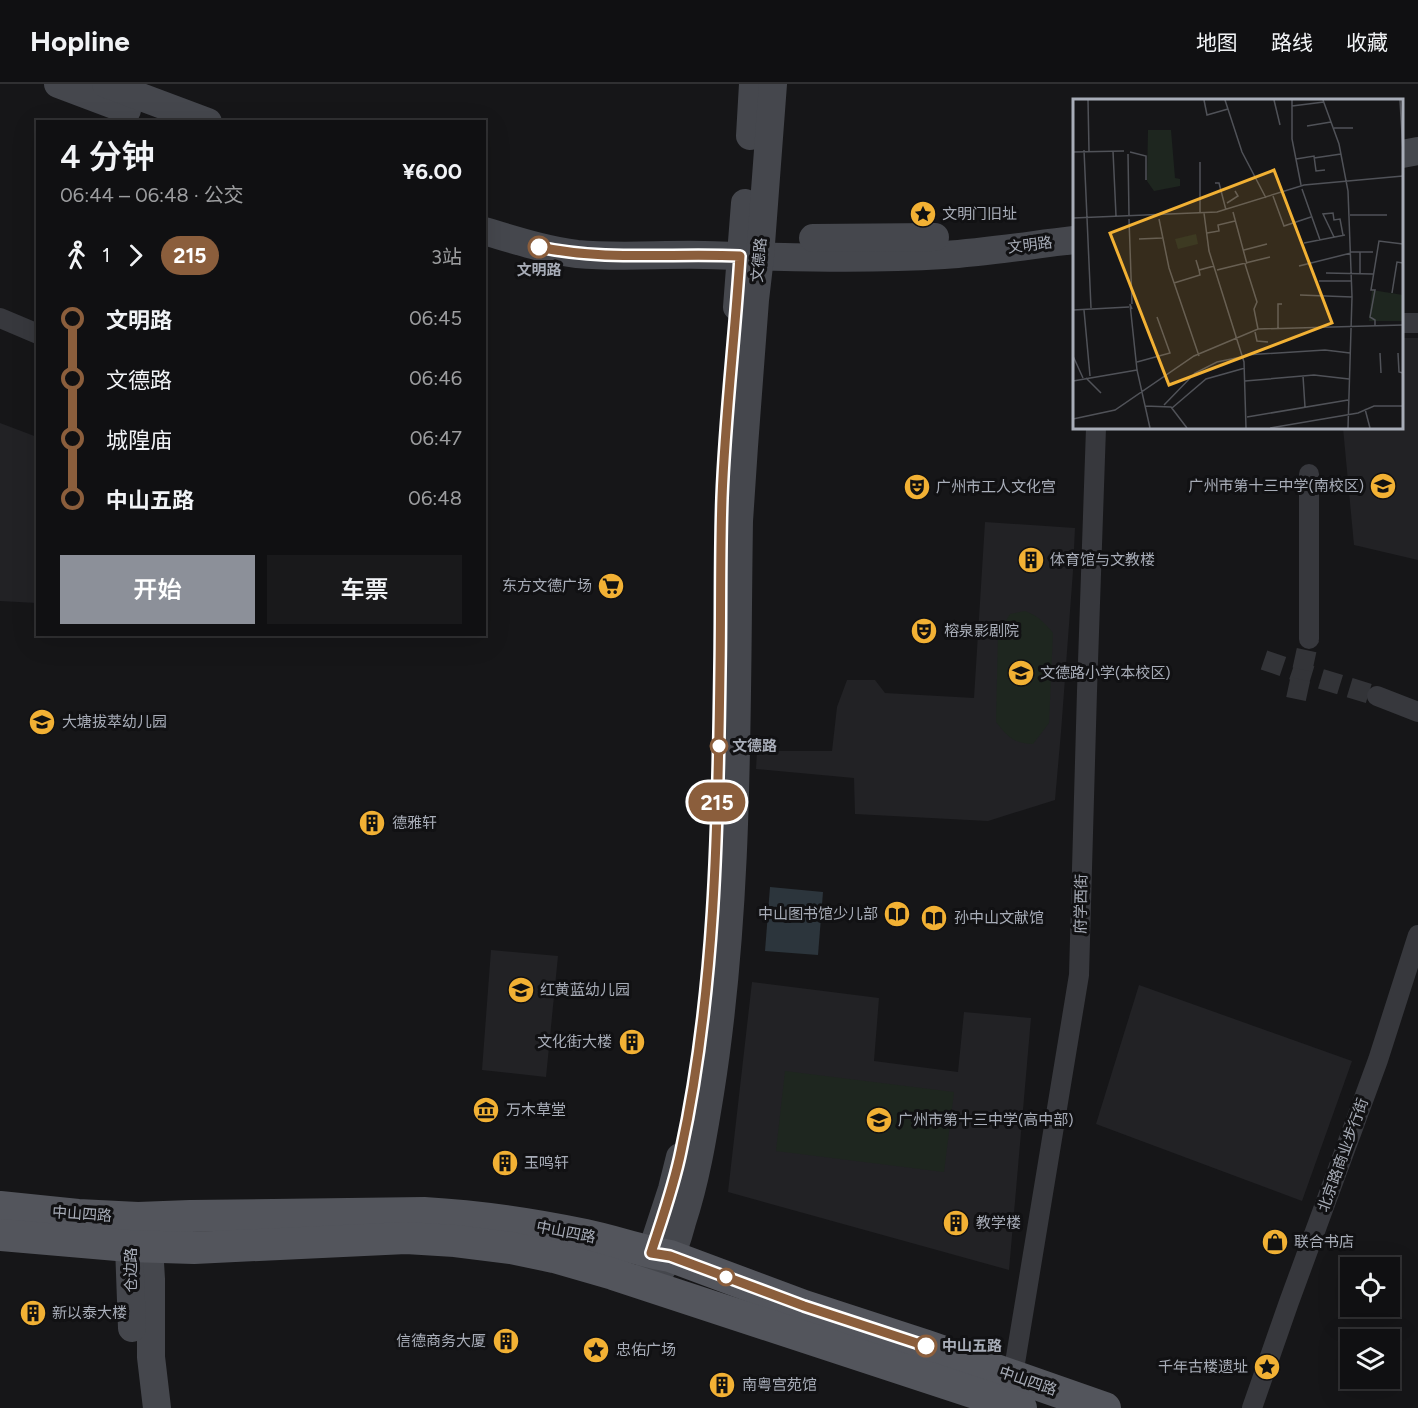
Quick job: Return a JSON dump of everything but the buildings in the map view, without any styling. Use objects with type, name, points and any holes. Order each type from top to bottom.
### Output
[{"type":"main road","points":[[58,84],[154,120]]},
{"type":"main road","points":[[106,84],[203,120]]},
{"type":"main road","name":"文德路","points":[[649,1285],[660,1255],[689,1200],[714,1068],[725,984],[735,777],[741,483],[755,300],[751,247],[753,84]]},
{"type":"main road","name":"文德路","points":[[751,247],[773,84]]},
{"type":"main road","points":[[1403,154],[1418,151]]},
{"type":"main road","points":[[1403,173],[1418,170]]},
{"type":"main road","name":"文明路","points":[[486,215],[571,237],[751,247],[874,258],[945,255],[1073,240]]},
{"type":"main road","name":"文明路","points":[[486,232],[539,247],[579,254],[704,255],[751,247],[936,237],[1073,223]]},
{"type":"main road","name":"中山四路","points":[[0,1207],[78,1215],[139,1237],[194,1248],[406,1238],[511,1248],[588,1266],[649,1285],[1021,1408]]},
{"type":"main road","name":"中山四路","points":[[0,1235],[139,1237],[190,1216],[401,1214],[461,1215],[500,1220],[576,1233],[660,1255],[1105,1408]]},
{"type":"main road","name":"仓边路","points":[[138,1408],[134,1359],[139,1237]]},
{"type":"main road","name":"仓边路","points":[[139,1237],[151,1279],[151,1357],[157,1408]]},
{"type":"street","points":[[0,318],[36,333]]},
{"type":"street","name":"府学西街","points":[[1012,1375],[1079,975],[1096,429]]},
{"type":"street","points":[[1309,474],[1309,639]]},
{"type":"street","points":[[1377,696],[1418,712]]},
{"type":"street","name":"北京路商业步行街","points":[[1252,1408],[1288,1302],[1378,1060],[1418,936]]},
{"type":"shaded area","name":"广州市第十三中学(南校区)","points":[[1403,338],[1418,338],[1418,560],[1354,545],[1343,429],[1403,429]]},
{"type":"shaded area","points":[[0,423],[36,437],[36,603],[0,601]]},
{"type":"shaded area","name":"文德路小学(本校区)","points":[[985,522],[1075,528],[1055,800],[988,821],[855,814],[854,778],[756,769],[757,751],[832,751],[837,707],[847,680],[875,680],[885,693],[974,698]]},
{"type":"shaded area","points":[[1025,611],[1040,620],[1053,633],[1049,723],[1033,744],[1011,738],[996,722],[998,634],[1010,614]]},
{"type":"shaded area","points":[[770,887],[823,892],[818,955],[765,951]]},
{"type":"shaded area","name":"红黄蓝幼儿园","points":[[491,950],[558,956],[546,1077],[482,1070]]},
{"type":"shaded area","name":"广州市第十三中学(高中部)","points":[[752,982],[879,998],[874,1061],[958,1072],[964,1012],[1031,1018],[1009,1270],[728,1192]]},
{"type":"shaded area","points":[[1139,985],[1352,1061],[1302,1201],[1096,1124]]},
{"type":"shaded area","points":[[785,1071],[954,1092],[944,1172],[776,1151]]},
{"type":"tunnel","points":[[1296,699],[1309,639]]},
{"type":"tunnel","points":[[1264,660],[1377,696]]},
{"type":"bus line","name":"215","points":[[539,247],[560,252],[598,255],[740,256],[722,497],[715,864],[708,968],[695,1074],[681,1152],[672,1189],[651,1253],[670,1256],[763,1292],[926,1346]]},
{"type":"place","name":"文明门旧址","points":[[923,214]]},
{"type":"place","name":"文明路","points":[[539,247]]},
{"type":"place","name":"广州市第十三中学(南校区)","points":[[1383,486]]},
{"type":"place","name":"广州市工人文化宫","points":[[917,487]]},
{"type":"place","name":"体育馆与文教楼","points":[[1031,560]]},
{"type":"place","name":"东方文德广场","points":[[611,586]]},
{"type":"place","name":"榕泉影剧院","points":[[924,631]]},
{"type":"place","name":"文德路小学(本校区)","points":[[1021,673]]},
{"type":"place","name":"大塘拔萃幼儿园","points":[[42,722]]},
{"type":"place","name":"文德路","points":[[719,746]]},
{"type":"place","name":"德雅轩","points":[[372,823]]},
{"type":"place","name":"中山图书馆少儿部","points":[[897,914]]},
{"type":"place","name":"孙中山文献馆","points":[[934,918]]},
{"type":"place","name":"红黄蓝幼儿园","points":[[521,990]]},
{"type":"place","name":"文化街大楼","points":[[632,1042]]},
{"type":"place","name":"万木草堂","points":[[486,1110]]},
{"type":"place","name":"广州市第十三中学(高中部)","points":[[879,1120]]},
{"type":"place","name":"玉鸣轩","points":[[505,1163]]},
{"type":"place","name":"教学楼","points":[[956,1223]]},
{"type":"place","name":"联合书店","points":[[1275,1242]]},
{"type":"place","name":"新以泰大楼","points":[[33,1313]]},
{"type":"place","name":"信德商务大厦","points":[[506,1341]]},
{"type":"place","name":"中山五路","points":[[926,1346]]},
{"type":"place","name":"忠佑广场","points":[[596,1350]]},
{"type":"place","name":"千年古楼遗址","points":[[1267,1367]]},
{"type":"place","name":"南粤宫苑馆","points":[[722,1385]]}]
